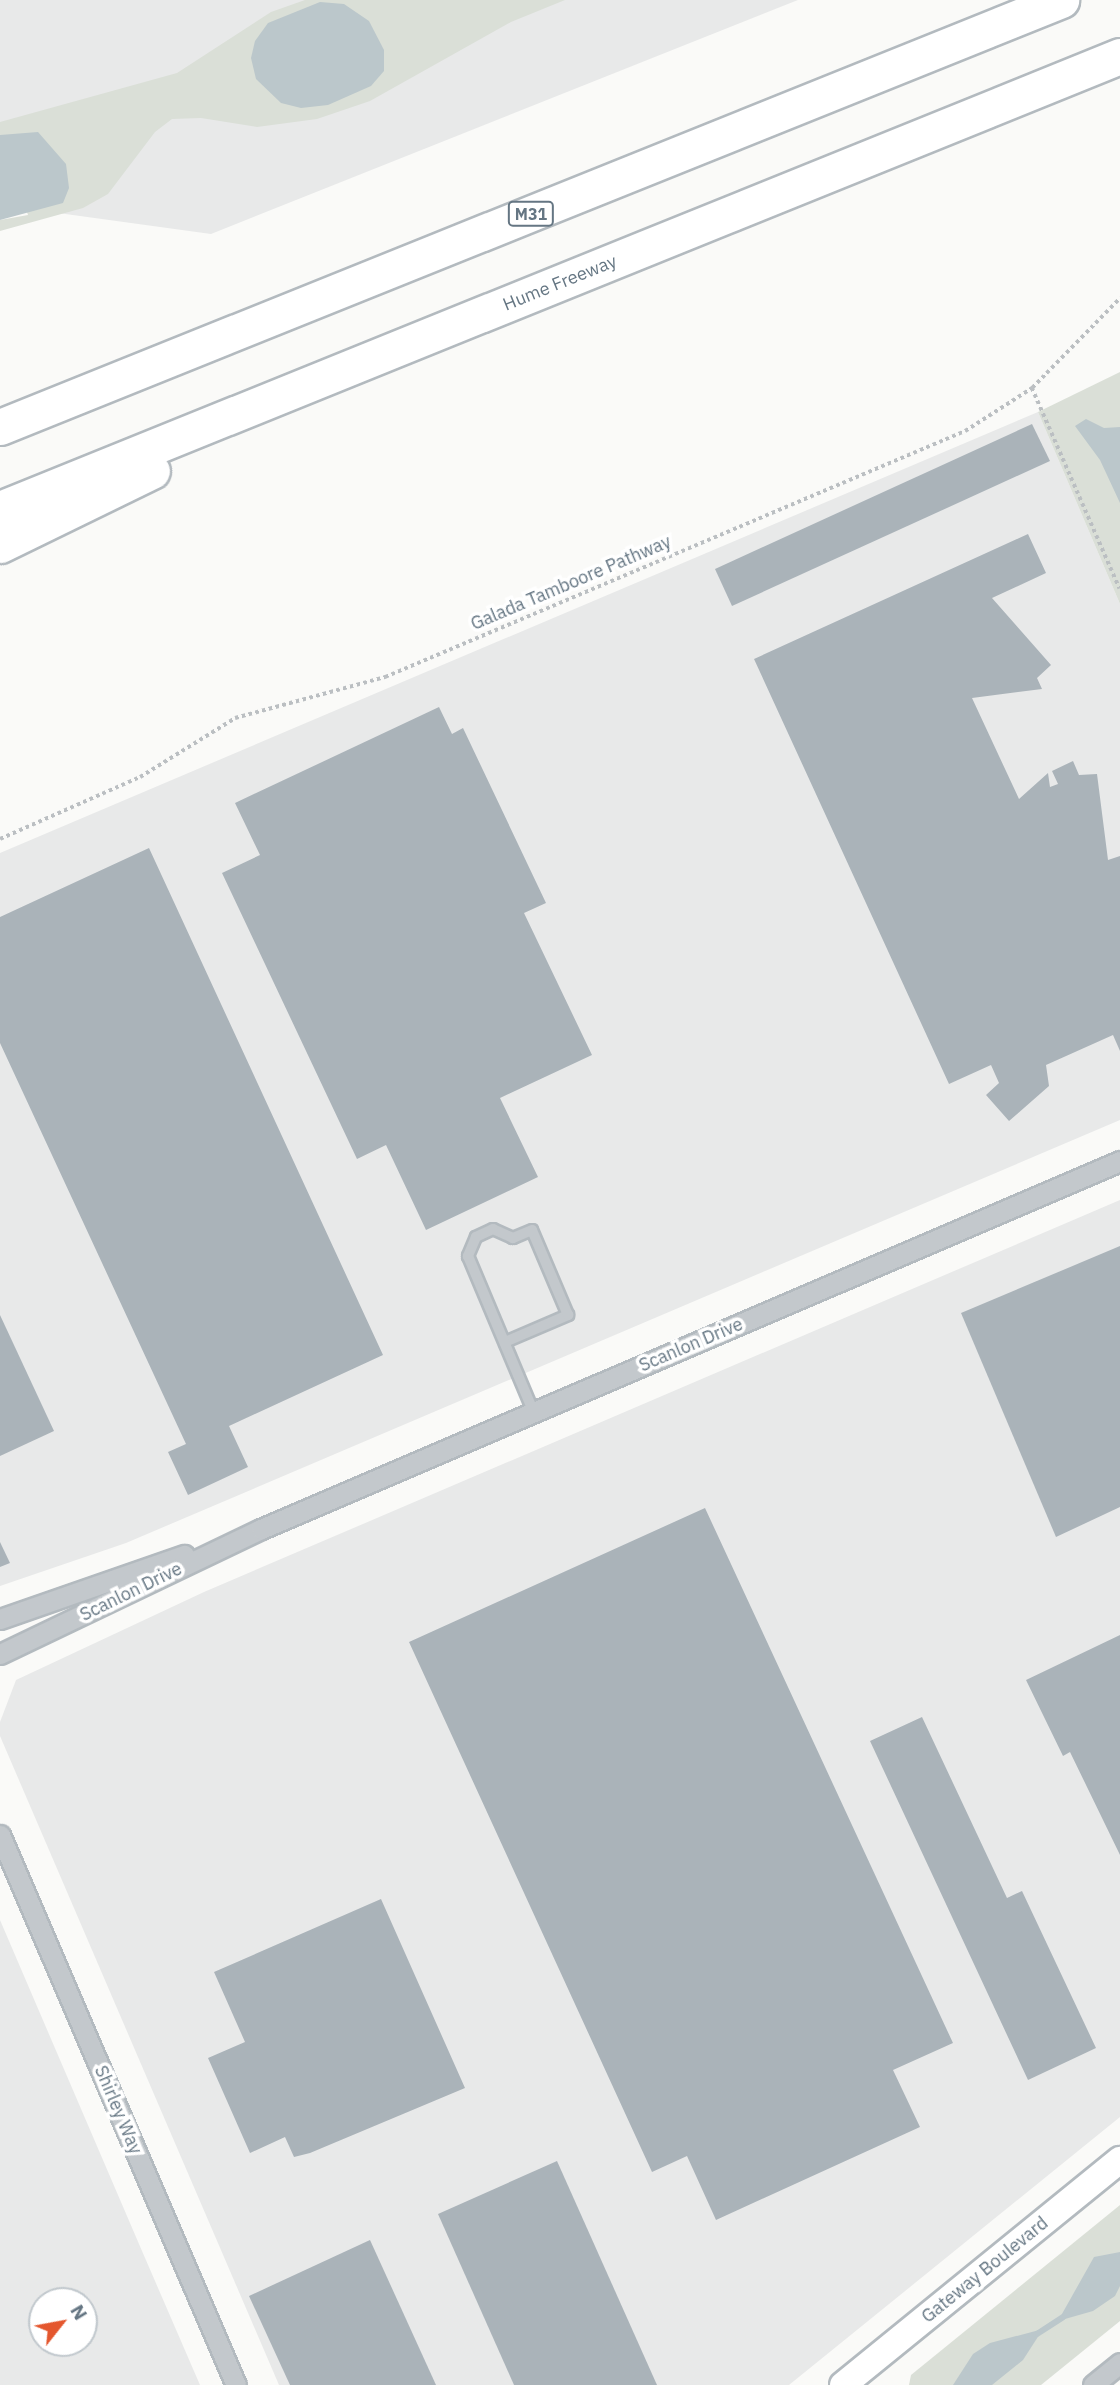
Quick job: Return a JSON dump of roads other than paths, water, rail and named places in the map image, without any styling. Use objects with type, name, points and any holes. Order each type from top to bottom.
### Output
[{"type":"highway","name":"M31","points":[[0,427],[1061,0]]},
{"type":"highway","name":"Hume Freeway","points":[[0,509],[1120,56]]},
{"type":"highway","points":[[0,545],[393,351]]},
{"type":"street","name":"Scanlon Drive","points":[[0,1654],[261,1529],[1120,1161]]},
{"type":"street","name":"Scanlon Drive","points":[[0,1619],[261,1529]]},
{"type":"street","name":"Shirley Way","points":[[0,1835],[236,2385]]},
{"type":"street","name":"Gateway Boulevard","points":[[847,2384],[1120,2160]]},
{"type":"street","points":[[1093,2385],[1120,2363]]},
{"type":"lane","points":[[505,1342],[569,1315],[531,1230],[513,1238],[493,1229],[476,1237],[468,1256],[534,1413]]},
{"type":"waterway","points":[[1037,2334],[1063,2317]]}]
